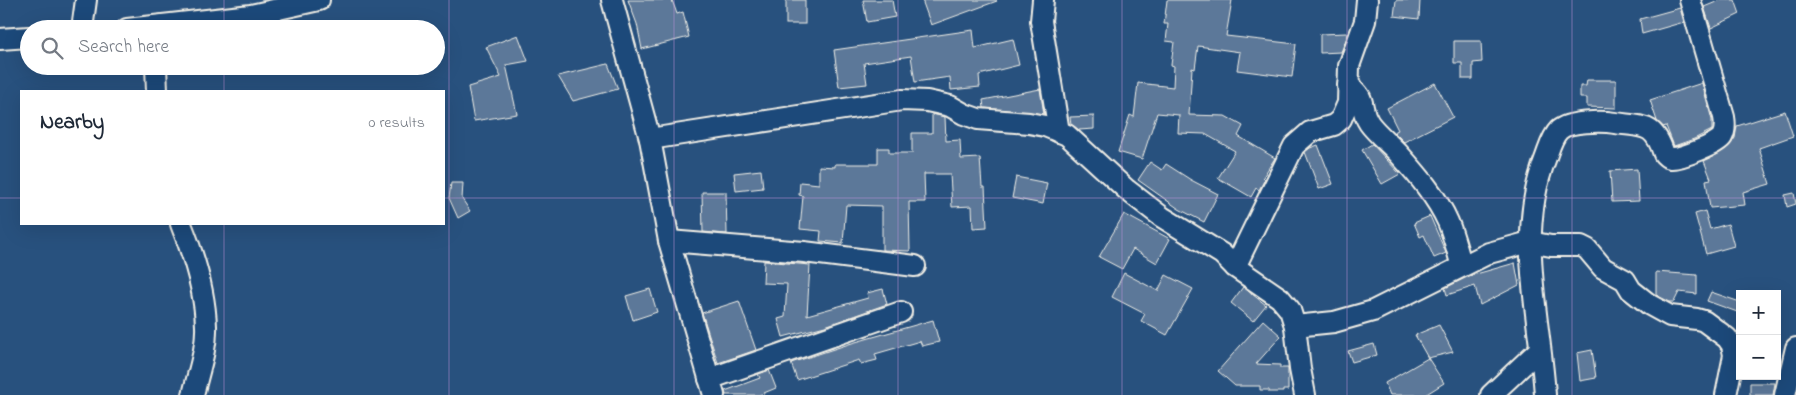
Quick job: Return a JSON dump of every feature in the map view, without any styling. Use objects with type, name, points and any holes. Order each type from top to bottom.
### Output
[{"type":"street","points":[[83,20],[86,0]]},
{"type":"street","points":[[211,20],[251,15],[319,0]]},
{"type":"street","points":[[612,0],[650,139],[669,241],[711,387],[901,312]]},
{"type":"street","points":[[1043,0],[1042,21],[1059,132]]},
{"type":"street","points":[[1235,267],[1294,146],[1310,132],[1334,125],[1341,119],[1348,103],[1349,66],[1365,22],[1367,0]]},
{"type":"street","points":[[1545,395],[1532,288],[1530,242],[1534,199],[1540,171],[1560,129],[1576,123],[1602,122],[1640,126],[1652,131],[1659,138],[1664,154],[1671,158],[1679,158],[1713,144],[1722,138],[1725,130],[1724,117],[1690,0]]},
{"type":"street","points":[[0,39],[20,38]]},
{"type":"street","points":[[156,75],[157,90]]},
{"type":"street","points":[[1348,85],[1358,91],[1362,99],[1365,117],[1370,125],[1398,153],[1432,194],[1447,221],[1462,266]]},
{"type":"street","points":[[650,139],[902,100],[927,101],[950,106],[978,119],[1045,126],[1067,136],[1127,190],[1162,217],[1222,254],[1235,267],[1280,298],[1290,310],[1295,326],[1300,368],[1306,395]]},
{"type":"street","points":[[182,225],[197,271],[206,327],[202,358],[193,395]]},
{"type":"street","points":[[669,241],[804,252],[915,266]]},
{"type":"street","points":[[1295,326],[1334,322],[1373,311],[1489,253],[1530,242],[1551,246],[1581,246],[1587,249],[1604,268],[1620,275],[1638,297],[1650,305],[1670,316],[1704,321],[1727,338],[1732,345],[1734,355],[1726,395]]},
{"type":"street","points":[[1491,395],[1540,348]]},
{"type":"street","points":[[1785,395],[1796,348]]},
{"type":"building","points":[[628,0],[672,0],[677,14],[683,12],[689,37],[642,49],[637,24]]},
{"type":"building","points":[[786,0],[805,0],[805,24],[786,24]]},
{"type":"building","points":[[863,0],[892,0],[895,17],[867,22]]},
{"type":"building","points":[[922,0],[996,0],[997,1],[931,25]]},
{"type":"building","points":[[1167,0],[1232,0],[1226,36],[1296,44],[1292,77],[1237,70],[1240,52],[1198,46],[1195,69],[1192,68],[1189,115],[1225,116],[1243,126],[1238,136],[1275,158],[1263,177],[1265,179],[1259,190],[1256,188],[1251,197],[1218,178],[1235,151],[1205,134],[1178,133],[1179,115],[1157,113],[1142,159],[1118,152],[1130,115],[1134,117],[1138,83],[1173,87],[1174,66],[1171,65],[1174,42],[1166,41],[1168,24],[1164,24]]},
{"type":"building","points":[[1396,0],[1420,0],[1419,19],[1394,16]]},
{"type":"building","points":[[1721,0],[1735,0],[1740,14],[1711,28],[1704,7]]},
{"type":"building","points":[[1680,8],[1684,22],[1642,34],[1640,19]]},
{"type":"building","points":[[973,30],[975,48],[1013,39],[1019,65],[979,75],[980,87],[951,90],[950,77],[915,82],[911,56],[864,63],[867,84],[839,87],[834,50]]},
{"type":"building","points":[[1347,33],[1341,52],[1320,53],[1320,34]]},
{"type":"building","points":[[518,35],[528,61],[506,65],[517,114],[474,121],[468,87],[501,77],[486,47]]},
{"type":"building","points":[[1454,41],[1481,41],[1482,62],[1473,63],[1473,79],[1462,79],[1462,63],[1454,63]]},
{"type":"building","points":[[608,64],[618,89],[573,101],[558,76]]},
{"type":"building","points":[[1587,80],[1616,80],[1616,108],[1587,107],[1587,98],[1580,98],[1580,86],[1586,86]]},
{"type":"building","points":[[1435,83],[1453,117],[1404,142],[1394,132],[1398,130],[1387,108]]},
{"type":"building","points":[[1702,83],[1712,120],[1712,130],[1674,146],[1666,126],[1663,127],[1657,121],[1650,100]]},
{"type":"building","points":[[1040,89],[1044,114],[984,108],[983,100]]},
{"type":"building","points":[[1785,111],[1793,136],[1759,148],[1770,184],[1743,192],[1745,205],[1710,208],[1706,180],[1711,179],[1704,161],[1720,153],[1730,145],[1735,138],[1737,126]]},
{"type":"building","points":[[932,114],[945,117],[946,141],[960,140],[961,159],[980,158],[982,187],[985,187],[987,227],[973,228],[972,206],[952,207],[950,174],[924,174],[925,202],[909,202],[910,251],[882,250],[882,206],[846,205],[843,243],[820,241],[821,231],[800,229],[803,196],[799,195],[800,182],[819,184],[819,166],[835,167],[835,164],[878,164],[878,148],[889,148],[889,153],[912,153],[912,133],[932,133]]},
{"type":"building","points":[[1094,116],[1094,129],[1079,130],[1071,124],[1070,117]]},
{"type":"building","points":[[1372,144],[1400,174],[1382,184],[1362,150]]},
{"type":"building","points":[[1318,145],[1333,184],[1319,189],[1305,152]]},
{"type":"building","points":[[1150,162],[1162,170],[1166,164],[1218,194],[1204,222],[1179,209],[1138,180]]},
{"type":"building","points":[[1637,169],[1639,201],[1612,202],[1610,171]]},
{"type":"building","points":[[761,170],[763,188],[736,191],[734,173]]},
{"type":"building","points":[[1016,177],[1047,183],[1043,204],[1012,198]]},
{"type":"building","points":[[451,183],[463,183],[462,199],[470,211],[458,218],[449,198]]},
{"type":"building","points":[[702,192],[726,192],[727,234],[703,232]]},
{"type":"building","points":[[1794,193],[1796,204],[1787,207],[1785,195]]},
{"type":"building","points":[[1705,211],[1710,229],[1728,224],[1734,246],[1706,254],[1695,214]]},
{"type":"building","points":[[1124,214],[1170,239],[1157,263],[1133,249],[1122,269],[1099,257]]},
{"type":"building","points":[[1430,216],[1446,253],[1434,258],[1424,235],[1420,237],[1414,223]]},
{"type":"building","points":[[764,261],[810,265],[807,315],[868,298],[867,293],[883,289],[887,304],[825,326],[783,337],[778,319],[785,317],[787,284],[763,283]]},
{"type":"building","points":[[1515,263],[1519,285],[1480,305],[1475,286],[1447,295],[1445,288],[1469,276]]},
{"type":"building","points":[[1656,272],[1697,275],[1697,294],[1679,292],[1674,302],[1656,295]]},
{"type":"building","points":[[1124,273],[1158,291],[1166,275],[1193,289],[1167,335],[1141,321],[1145,314],[1112,297]]},
{"type":"building","points":[[1243,287],[1266,305],[1253,321],[1231,303]]},
{"type":"building","points":[[650,289],[657,312],[633,320],[626,296]]},
{"type":"building","points":[[1711,292],[1736,301],[1736,312],[1707,301]]},
{"type":"building","points":[[739,301],[756,350],[718,363],[702,313]]},
{"type":"building","points":[[933,320],[939,342],[922,346],[920,341],[875,354],[877,360],[861,364],[859,360],[797,380],[791,363]]},
{"type":"building","points":[[1263,320],[1281,336],[1256,364],[1280,365],[1280,368],[1288,368],[1288,390],[1283,390],[1283,392],[1260,390],[1260,386],[1235,386],[1218,371]]},
{"type":"building","points":[[1439,325],[1453,352],[1428,358],[1415,335]]},
{"type":"building","points":[[1374,344],[1377,355],[1352,362],[1348,351]]},
{"type":"building","points":[[1592,350],[1596,378],[1580,381],[1577,353]]},
{"type":"building","points":[[1428,358],[1444,383],[1425,395],[1390,395],[1385,383]]},
{"type":"building","points":[[769,370],[776,388],[759,395],[726,395],[725,391],[760,378],[758,374]]},
{"type":"building","points":[[1750,383],[1775,383],[1773,395],[1750,395]]}]
